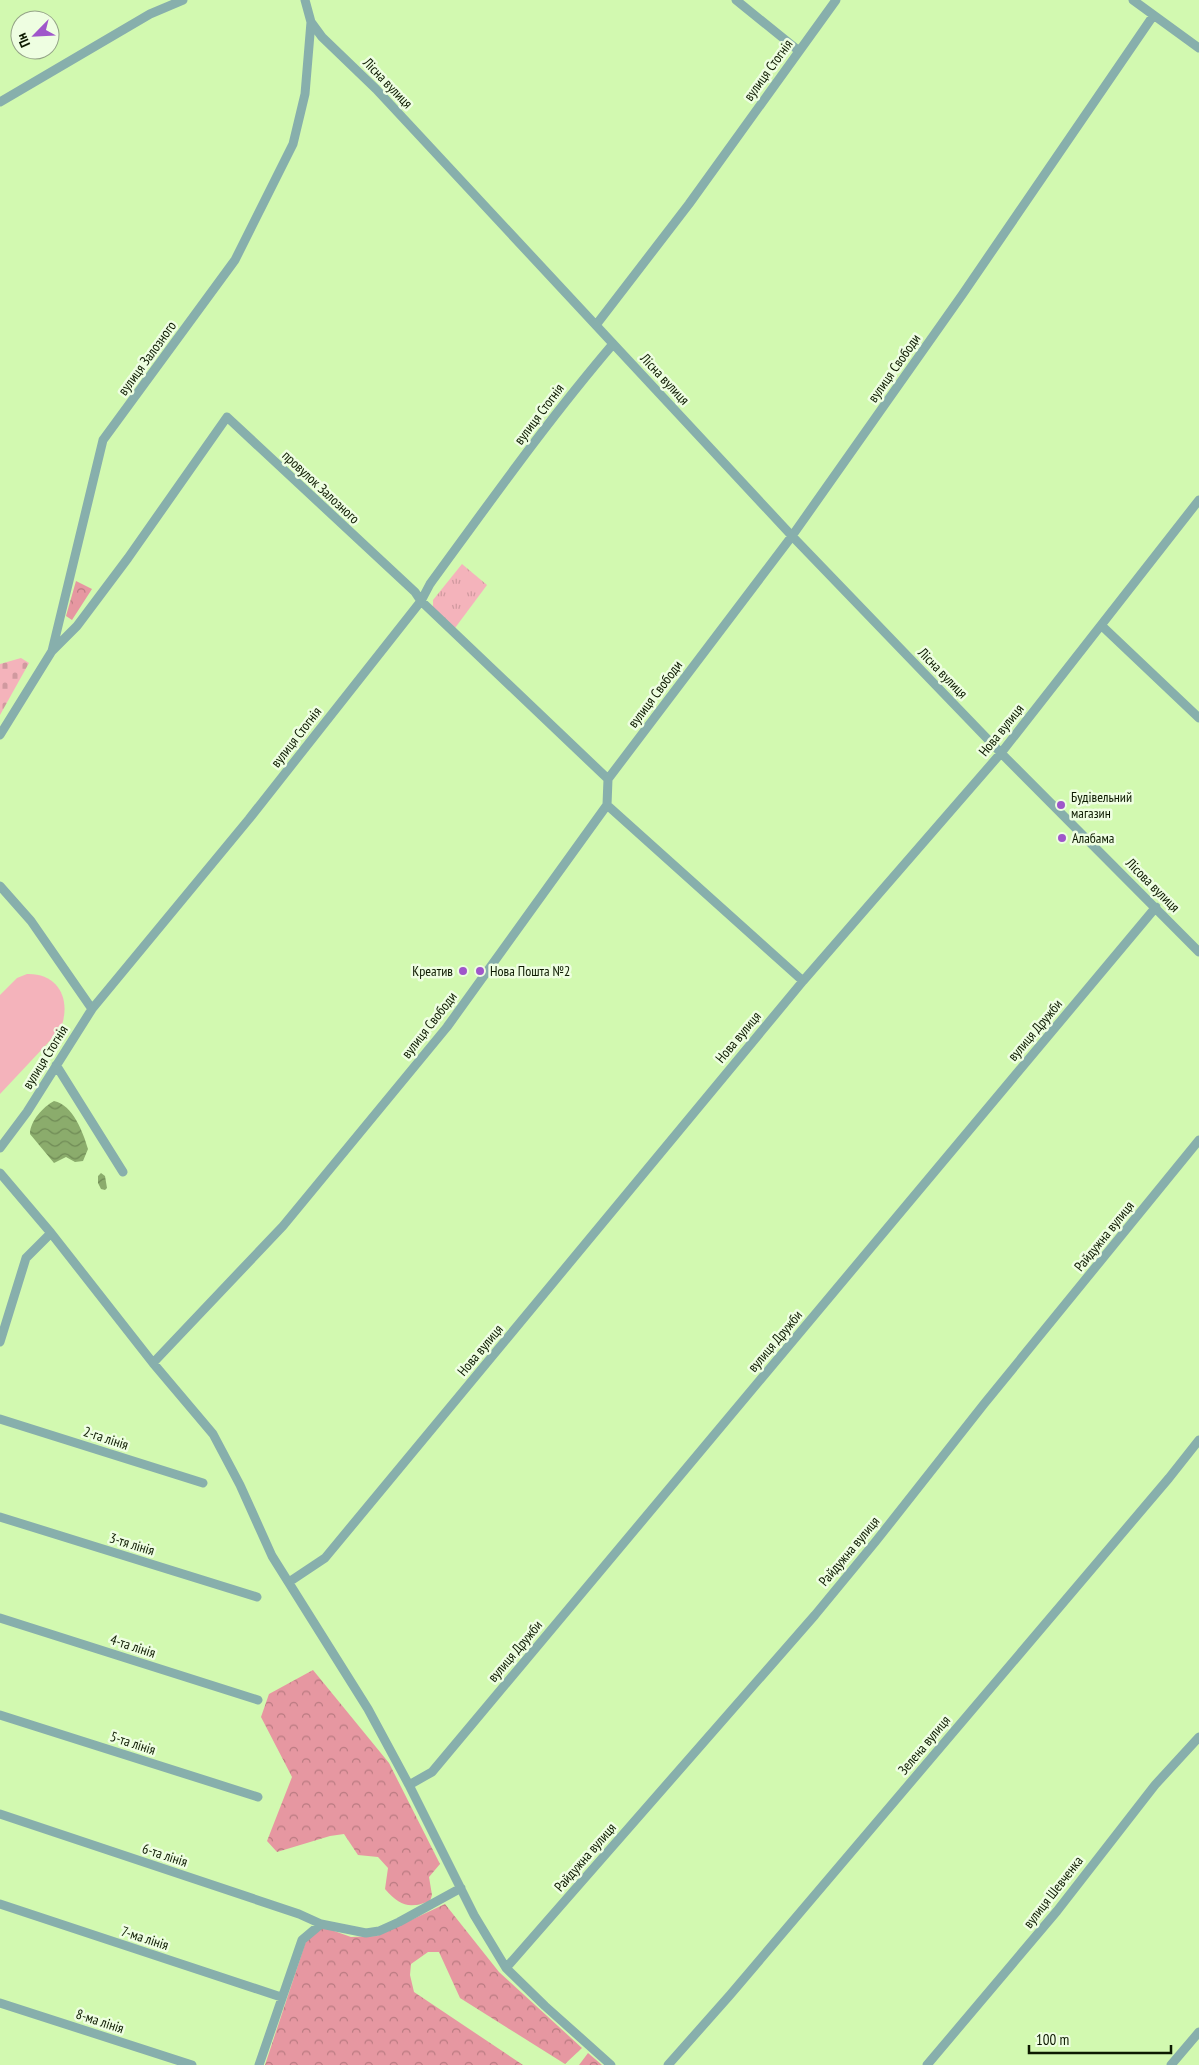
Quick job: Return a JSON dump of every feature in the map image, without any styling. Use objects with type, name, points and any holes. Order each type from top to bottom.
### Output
[{"type":"street","points":[[0,102],[150,14],[183,0]]},
{"type":"street","name":"вулиця Залозного","points":[[0,735],[52,651],[103,440],[235,260],[293,144],[305,94],[311,22],[305,0]]},
{"type":"street","points":[[736,0],[798,51]]},
{"type":"street","name":"вулиця Стогнія","points":[[596,324],[689,204],[836,0]]},
{"type":"street","points":[[1133,0],[1199,48]]},
{"type":"street","name":"вулиця Свободи","points":[[608,779],[792,536],[962,295],[1153,16]]},
{"type":"street","name":"Лісна вулиця","points":[[311,22],[322,37],[376,89],[792,536],[1001,753]]},
{"type":"street","name":"вулиця Стогнія","points":[[0,1148],[27,1112],[92,1009],[249,819],[421,601],[430,584],[535,441],[577,386],[613,344]]},
{"type":"street","name":"провулок Залозного","points":[[52,651],[77,626],[128,558],[227,417],[415,592],[421,601],[608,779]]},
{"type":"street","name":"Нова вулиця","points":[[289,1582],[325,1558],[802,981],[1001,753],[1199,500]]},
{"type":"street","points":[[1102,626],[1199,718]]},
{"type":"street","name":"Лісова вулиця","points":[[1001,753],[1199,952]]},
{"type":"street","points":[[608,779],[607,805],[802,981]]},
{"type":"street","name":"вулиця Свободи","points":[[153,1363],[283,1226],[447,1027],[607,805]]},
{"type":"street","points":[[0,886],[31,921],[92,1009]]},
{"type":"street","name":"вулиця Дружби","points":[[409,1785],[432,1772],[1156,907]]},
{"type":"street","points":[[56,1065],[123,1172]]},
{"type":"street","name":"Райдужна вулиця","points":[[506,1968],[852,1570],[1199,1140]]},
{"type":"street","points":[[0,1173],[51,1233],[153,1363],[213,1434],[240,1485],[272,1556],[368,1709],[409,1785],[474,1915],[506,1968],[611,2065]]},
{"type":"street","points":[[0,1342],[3,1321],[26,1258],[51,1233]]},
{"type":"street","name":"2-га лінія","points":[[0,1419],[203,1483]]},
{"type":"street","name":"Зелена вулиця","points":[[668,2065],[730,1995],[1118,1539],[1199,1440]]},
{"type":"street","name":"3-тя лінія","points":[[0,1518],[257,1597]]},
{"type":"street","name":"4-та лінія","points":[[0,1618],[258,1700]]},
{"type":"street","name":"5-та лінія","points":[[0,1715],[258,1797]]},
{"type":"street","name":"вулиця Шевченка","points":[[927,2065],[1057,1911],[1155,1785],[1199,1737]]},
{"type":"street","name":"6-та лінія","points":[[0,1814],[300,1914],[321,1924],[366,1933],[379,1931],[461,1888]]},
{"type":"street","name":"7-ма лінія","points":[[0,1904],[281,1997]]},
{"type":"street","points":[[259,2065],[302,1940],[321,1924]]},
{"type":"street","name":"8-ма лінія","points":[[0,2003],[192,2065]]},
{"type":"street","points":[[1171,2065],[1199,2032]]},
{"type":"green space","points":[[462,564],[487,585],[455,628],[433,608],[433,600]]},
{"type":"green space","points":[[76,581],[92,589],[72,620],[66,616]]},
{"type":"green space","points":[[21,658],[29,663],[0,715],[0,664]]},
{"type":"green space","points":[[27,974],[48,978],[55,984],[64,1000],[63,1020],[60,1030],[0,1094],[0,995],[17,978]]},
{"type":"green space","points":[[313,1670],[389,1763],[440,1864],[429,1877],[432,1895],[430,1901],[410,1905],[395,1899],[385,1889],[388,1868],[378,1857],[358,1855],[344,1834],[330,1836],[277,1852],[267,1841],[292,1777],[261,1717],[269,1694]]},
{"type":"green space","points":[[445,1904],[499,1972],[582,2048],[565,2064],[460,1998],[439,1952],[428,1952],[411,1964],[410,1975],[414,1992],[523,2065],[265,2065],[306,1941],[323,1927],[351,1937],[377,1936]]},
{"type":"green space","points":[[588,2053],[602,2065],[579,2065]]},
{"type":"water","points":[[54,1101],[72,1113],[80,1127],[88,1149],[83,1161],[75,1162],[66,1157],[54,1163],[30,1134],[32,1124],[38,1115]]},
{"type":"water","points":[[101,1173],[105,1176],[107,1188],[105,1190],[101,1189],[98,1183],[98,1176]]},
{"type":"place","name":"Будівельний магазин","points":[[1061,805]]},
{"type":"place","name":"Алабама","points":[[1062,838]]},
{"type":"place","name":"Креатив","points":[[463,971]]},
{"type":"place","name":"Нова Пошта №2","points":[[480,971]]}]
